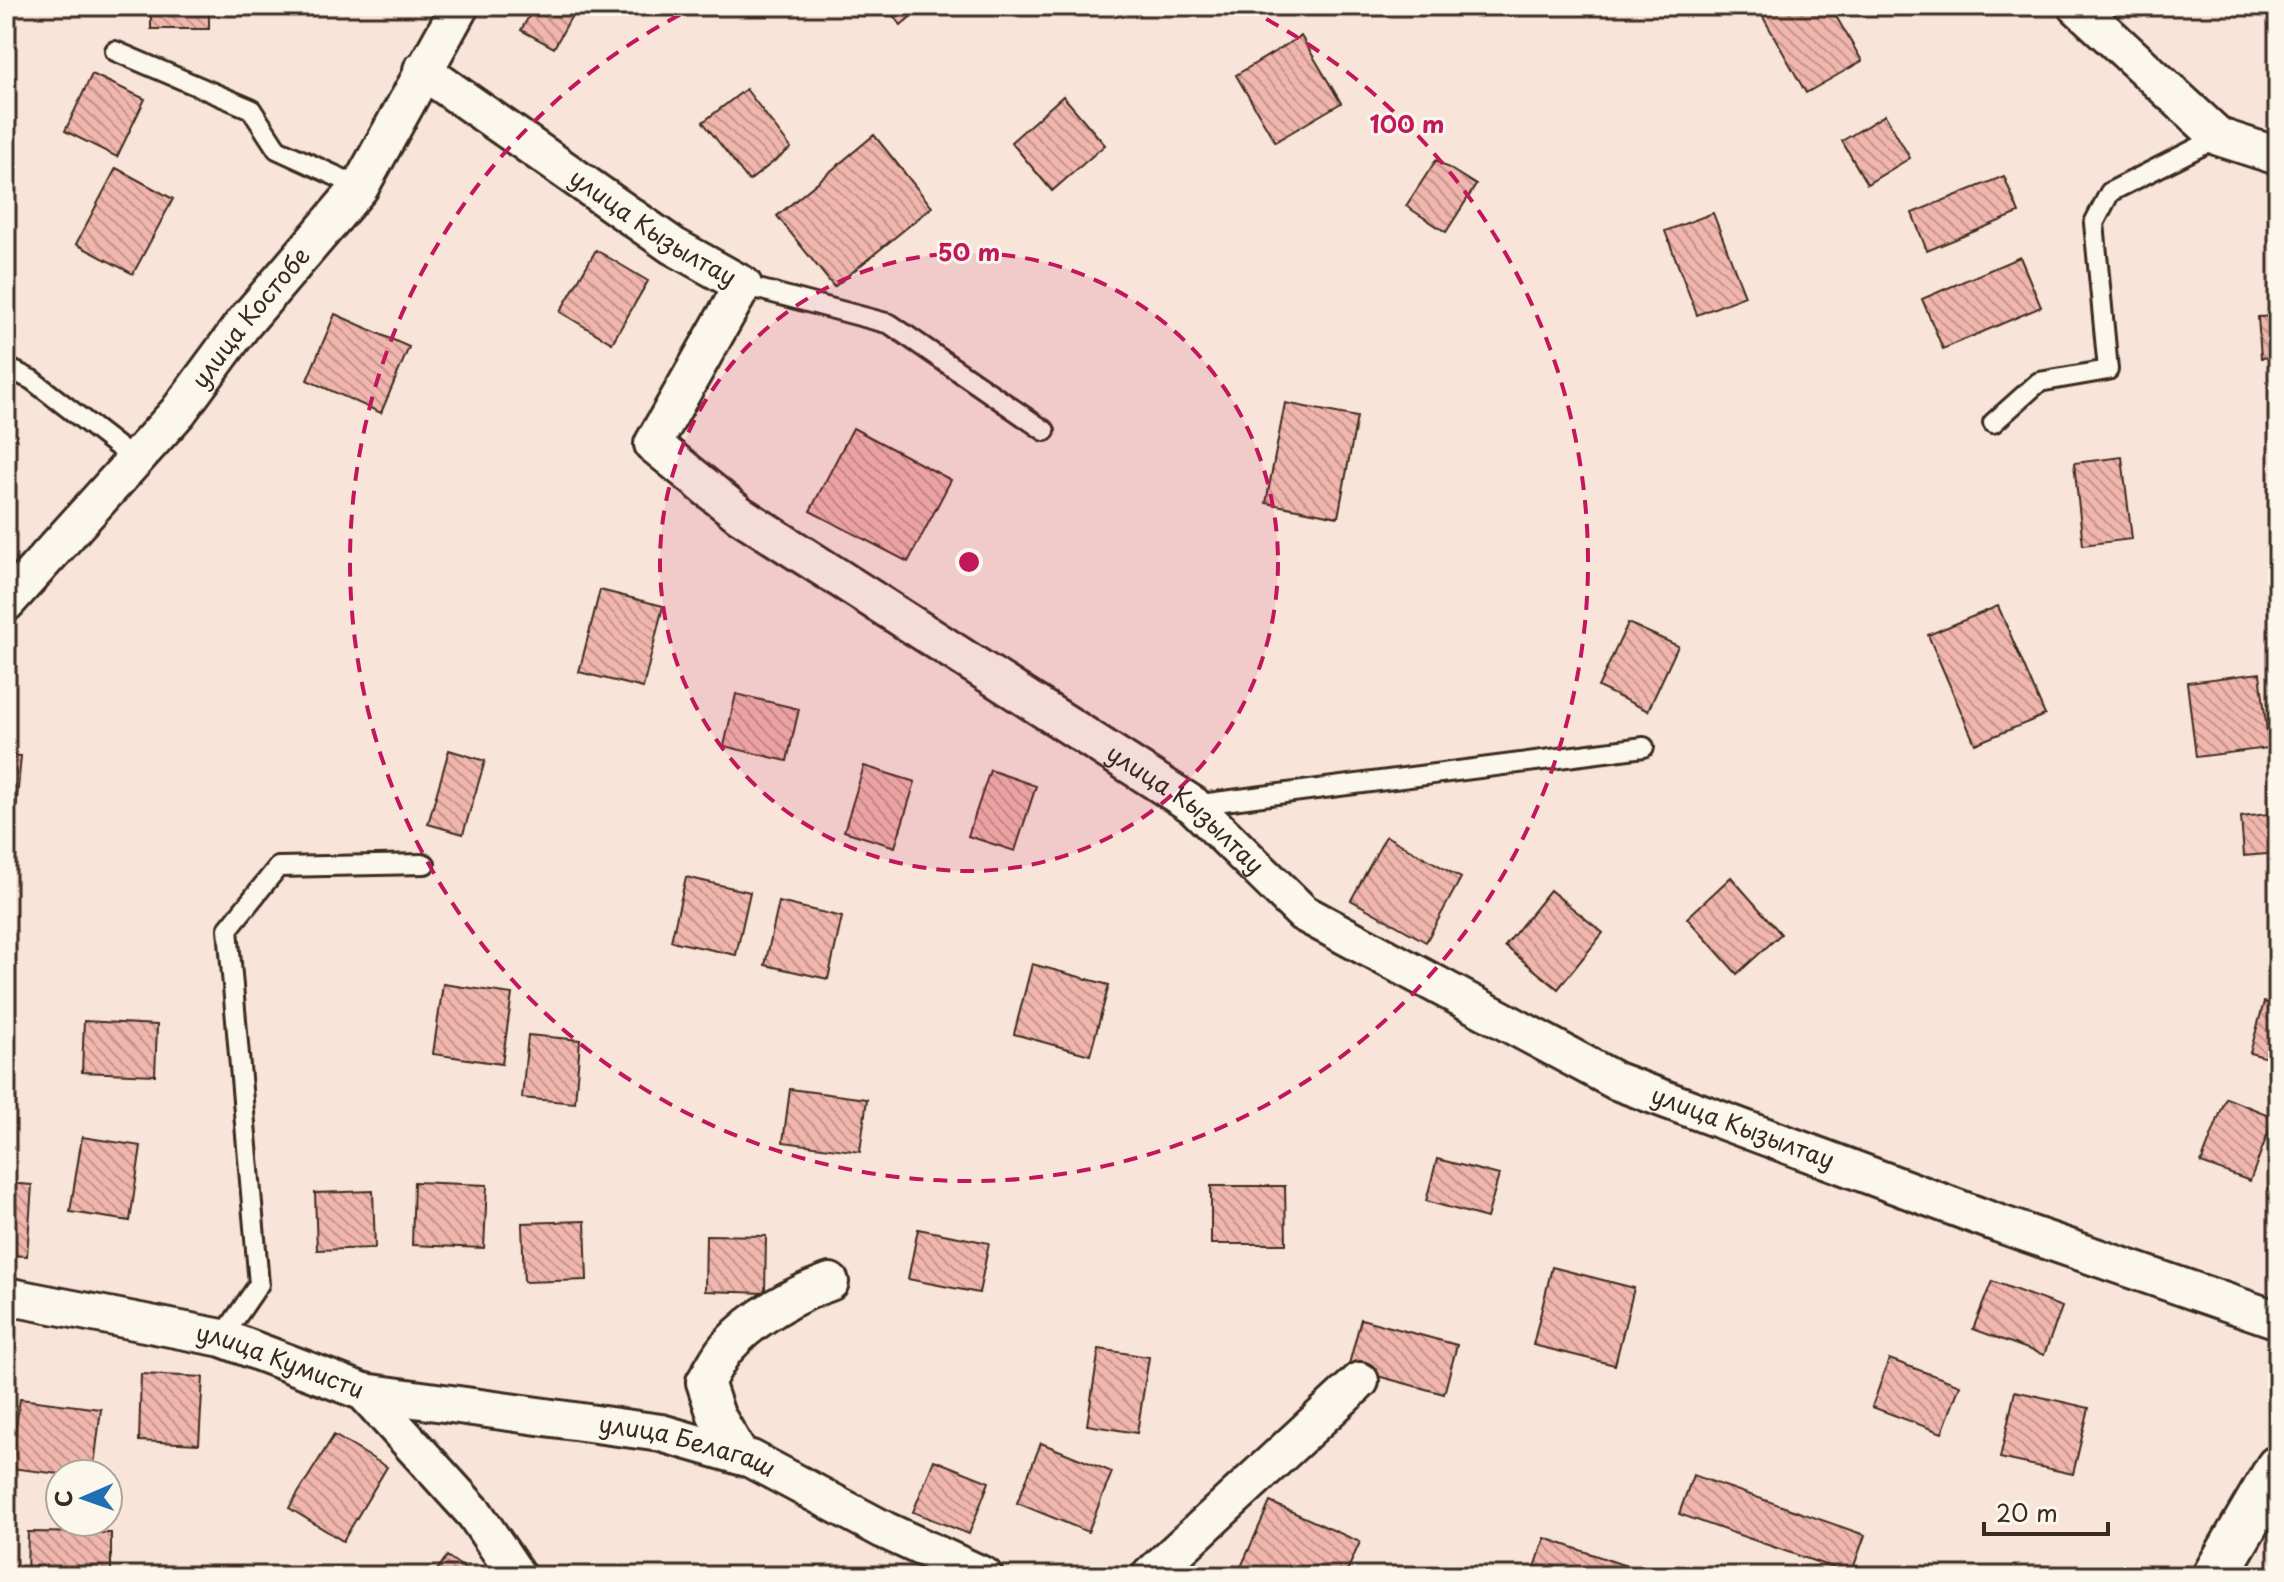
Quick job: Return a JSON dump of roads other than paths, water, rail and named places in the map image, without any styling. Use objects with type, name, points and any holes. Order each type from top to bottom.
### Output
[{"type":"street","name":"улица Костобе","points":[[6,603],[178,412],[243,324],[360,187],[460,6]]},
{"type":"street","points":[[2077,6],[2219,137],[2278,156]]},
{"type":"street","name":"улица Кызылтау","points":[[422,70],[673,246],[743,285],[653,444],[739,514],[1193,805],[1303,913],[1616,1081],[2000,1224],[2278,1320]]},
{"type":"street","points":[[740,1456],[716,1415],[705,1382],[729,1345],[774,1310],[807,1290],[830,1282]]},
{"type":"street","name":"улица Кумисти","points":[[6,1296],[222,1338],[364,1392],[475,1514],[517,1576]]},
{"type":"street","points":[[1150,1576],[1360,1381]]},
{"type":"street","name":"улица Белагаш","points":[[364,1392],[661,1433],[740,1456],[984,1576]]},
{"type":"street","points":[[2215,1576],[2278,1468]]},
{"type":"lane","points":[[115,51],[251,109],[277,149],[360,187]]},
{"type":"lane","points":[[1993,423],[2039,382],[2108,370],[2094,223],[2110,192],[2219,137]]},
{"type":"lane","points":[[743,285],[890,324],[1045,431]]},
{"type":"lane","points":[[6,367],[32,380],[135,460]]},
{"type":"lane","points":[[1193,805],[1644,747]]},
{"type":"lane","points":[[222,1338],[259,1284],[228,929],[278,867],[425,864]]}]
